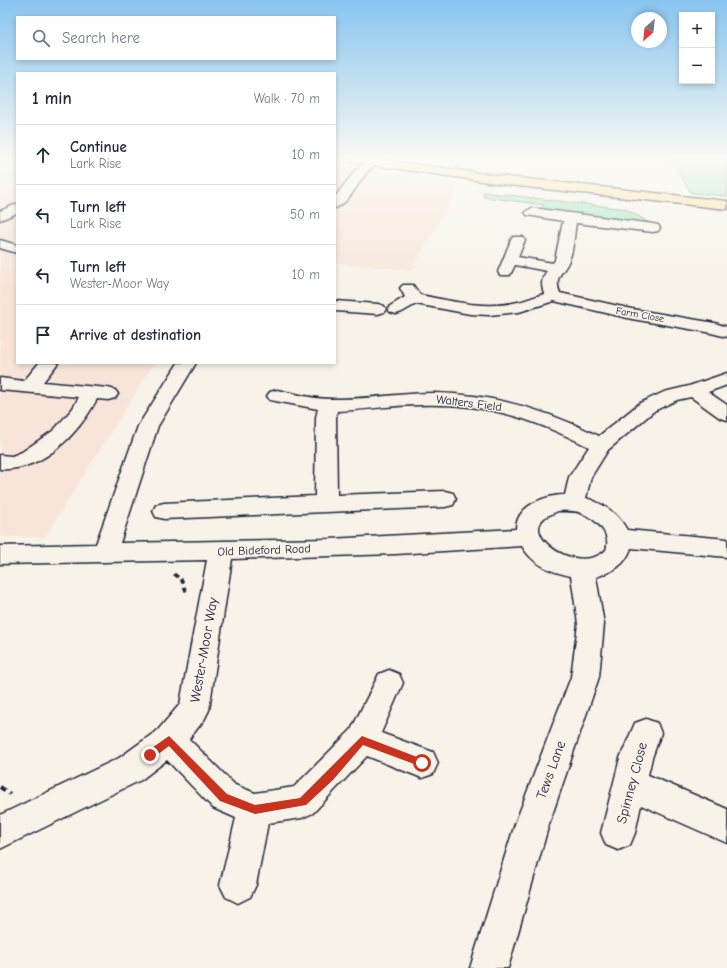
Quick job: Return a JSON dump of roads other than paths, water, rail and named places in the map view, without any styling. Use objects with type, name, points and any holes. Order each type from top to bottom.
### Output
[{"type":"street","points":[[0,216],[16,208]]},
{"type":"street","points":[[532,212],[653,228]]},
{"type":"street","points":[[396,309],[411,293],[470,309],[489,310],[519,307],[553,296],[549,284],[550,278],[562,260],[570,218]]},
{"type":"street","points":[[518,240],[507,267],[558,268]]},
{"type":"street","points":[[0,244],[16,248]]},
{"type":"street","name":"Farm Close","points":[[553,296],[632,314],[709,327],[727,332]]},
{"type":"street","points":[[336,306],[378,310]]},
{"type":"street","points":[[29,387],[48,364]]},
{"type":"street","points":[[105,552],[148,426],[187,364]]},
{"type":"street","points":[[574,503],[580,477],[601,445],[648,407],[671,396],[694,391],[727,379]]},
{"type":"street","points":[[0,384],[99,393],[81,411],[61,435],[29,457],[14,463],[0,462]]},
{"type":"street","points":[[694,391],[727,414]]},
{"type":"street","name":"Walters Field","points":[[277,396],[329,405],[364,404],[411,398],[436,399],[507,408],[532,414],[560,425],[601,445]]},
{"type":"street","points":[[326,502],[326,417],[329,405]]},
{"type":"street","points":[[164,511],[326,502],[444,499]]},
{"type":"street","points":[[555,503],[574,503],[589,507],[606,517],[617,530],[620,538],[618,551],[609,562],[595,568],[582,569],[565,566],[546,558],[535,548],[528,537],[526,525],[532,514],[542,506],[555,503]]},
{"type":"street","name":"Old Bideford Road","points":[[0,555],[221,551],[454,544],[528,537]]},
{"type":"street","points":[[620,538],[727,548]]},
{"type":"street","name":"Wester-Moor Way","points":[[0,832],[130,769],[169,740],[194,710],[221,551]]},
{"type":"street","name":"Tews Lane","points":[[489,968],[532,824],[585,678],[591,624],[582,569]]},
{"type":"street","points":[[169,740],[224,797],[255,809],[302,802],[329,776],[362,740],[389,683]]},
{"type":"street","name":"Spinney Close","points":[[618,833],[636,758],[646,733]]},
{"type":"street","points":[[362,740],[422,763]]},
{"type":"street","points":[[629,783],[727,826]]},
{"type":"street","points":[[238,885],[255,809]]}]
